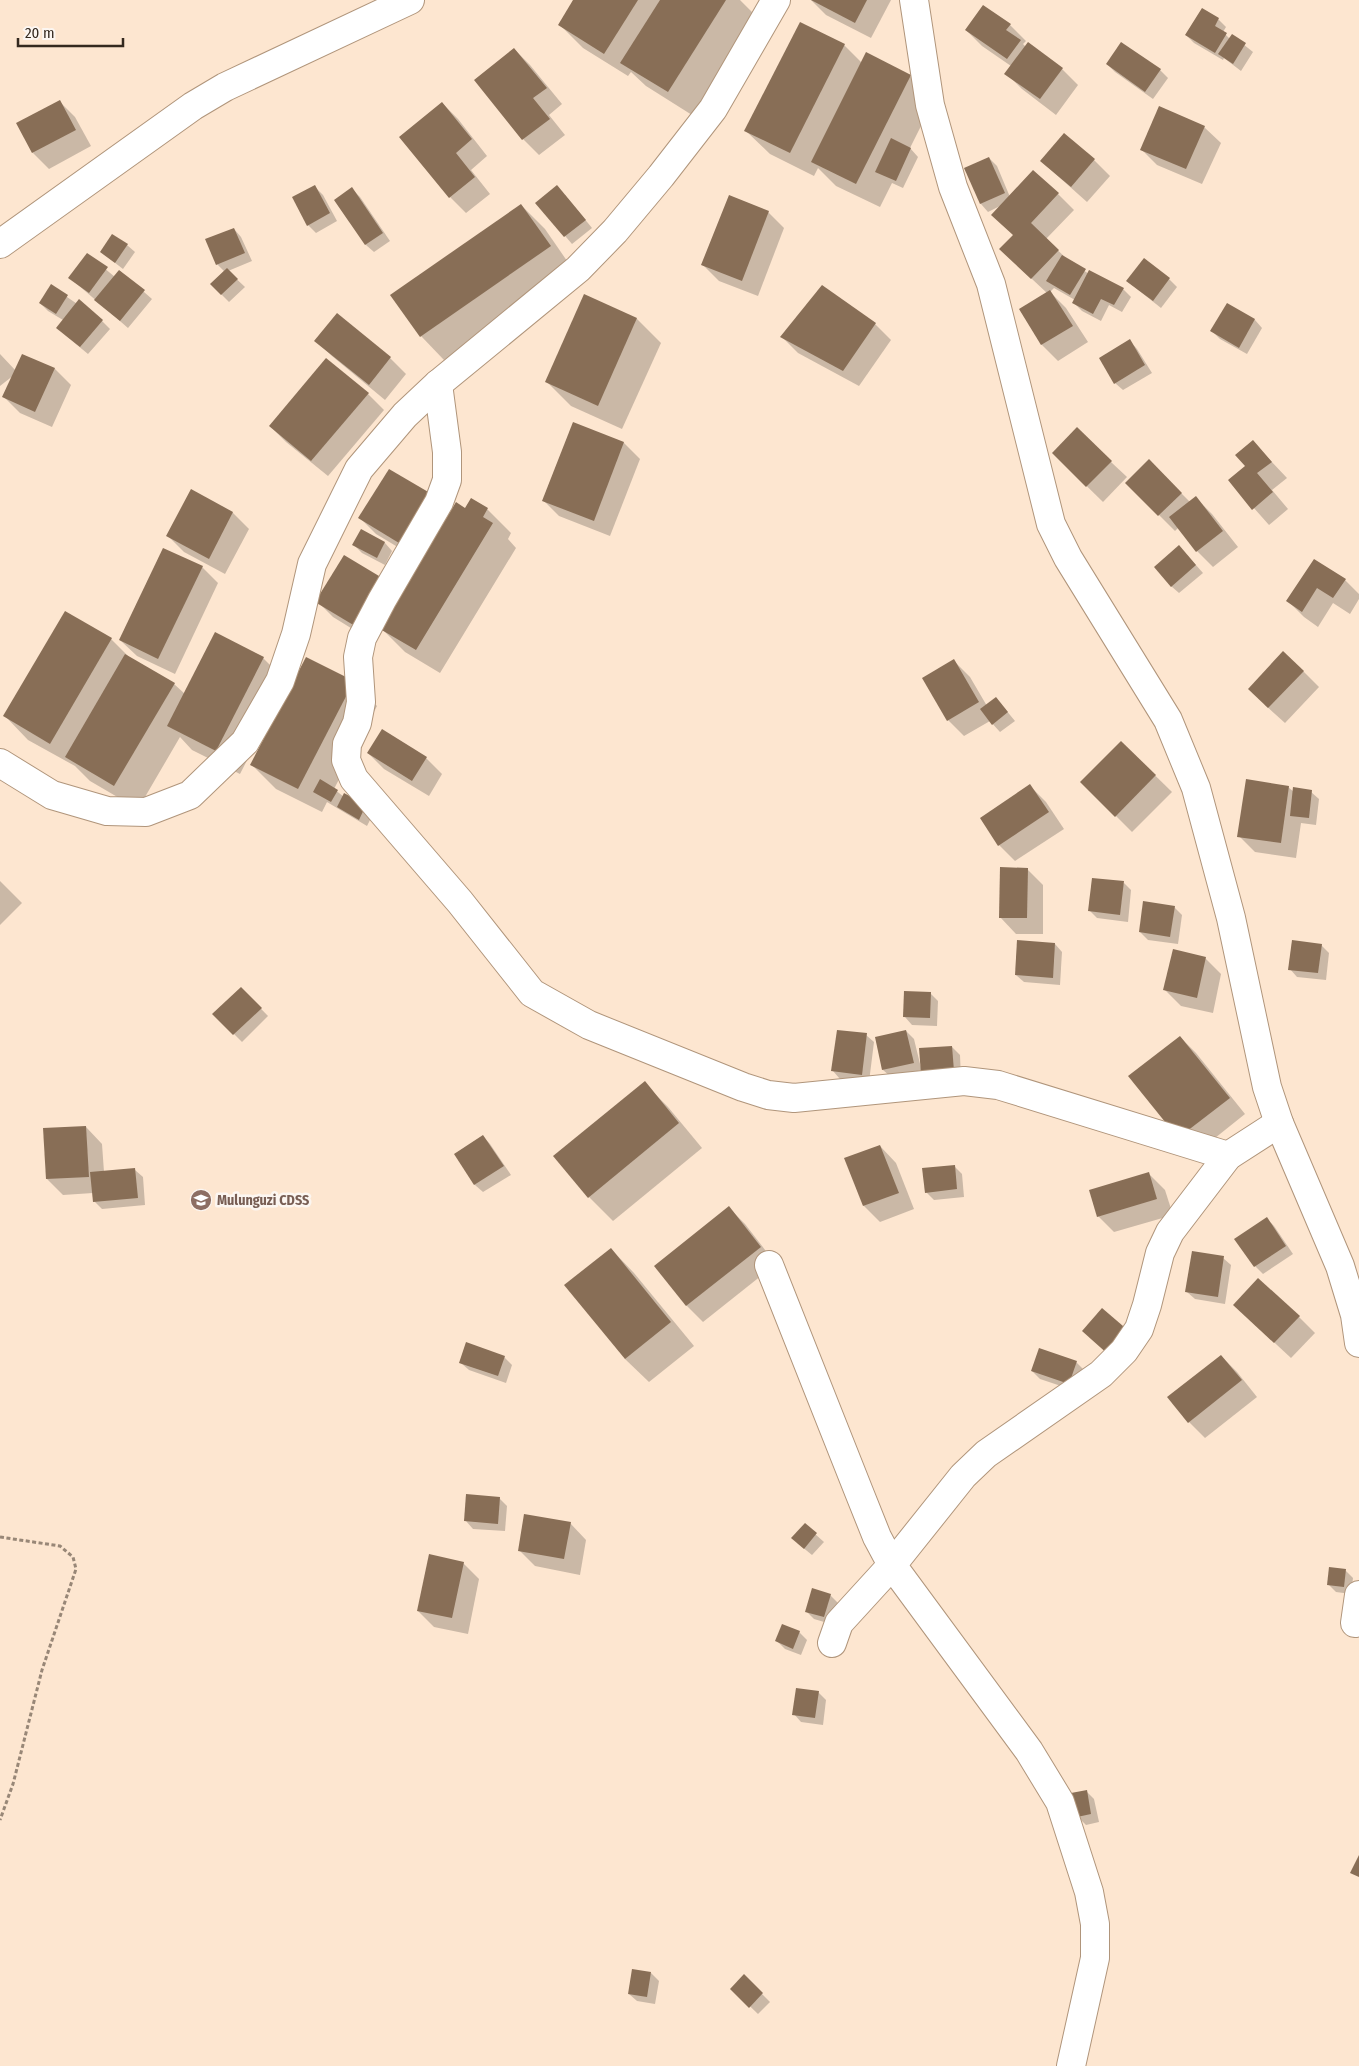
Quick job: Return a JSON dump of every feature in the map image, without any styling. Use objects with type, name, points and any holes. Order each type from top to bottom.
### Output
[{"type":"street","points":[[0,244],[193,106],[225,87],[410,0]]},
{"type":"street","points":[[0,763],[52,795],[106,811],[146,812],[190,795],[245,742],[280,680],[296,634],[312,564],[359,469],[405,415],[438,384],[578,269],[615,231],[713,109],[776,0]]},
{"type":"street","points":[[914,0],[930,105],[953,187],[991,284],[1051,524],[1087,590],[1168,720],[1196,788],[1231,918],[1267,1087],[1279,1123],[1340,1266],[1355,1314],[1359,1343]]},
{"type":"street","points":[[438,384],[447,452],[446,480],[439,502],[362,638],[358,657],[361,702],[357,723],[347,744],[346,760],[354,779],[460,902],[532,993],[589,1026],[742,1087],[768,1095],[794,1098],[964,1081],[998,1085],[1228,1156]]},
{"type":"street","points":[[832,1644],[839,1623],[892,1565],[963,1476],[986,1454],[1101,1374],[1124,1351],[1139,1329],[1160,1253],[1170,1232],[1228,1156],[1279,1123]]},
{"type":"street","points":[[769,1265],[863,1501],[892,1565],[1029,1751],[1060,1802],[1089,1892],[1096,1924],[1095,1958],[1071,2066]]},
{"type":"street","points":[[1355,1623],[1359,1595]]},
{"type":"path","points":[[0,1537],[60,1546],[73,1557],[76,1569],[42,1670],[13,1784],[0,1820]]},
{"type":"building","points":[[573,0],[638,0],[604,54],[558,25]]},
{"type":"building","points":[[660,0],[726,0],[668,92],[620,63]]},
{"type":"building","points":[[811,0],[867,0],[855,23]]},
{"type":"building","points":[[983,5],[1011,24],[1006,30],[1021,40],[1007,59],[965,30]]},
{"type":"building","points":[[1202,8],[1219,18],[1215,26],[1227,33],[1215,53],[1185,35]]},
{"type":"building","points":[[800,22],[845,44],[790,153],[744,131]]},
{"type":"building","points":[[1232,34],[1246,43],[1233,64],[1218,54]]},
{"type":"building","points":[[1028,42],[1063,68],[1040,99],[1004,74]]},
{"type":"building","points":[[1121,42],[1161,69],[1145,92],[1106,64]]},
{"type":"building","points":[[514,48],[547,88],[533,98],[550,119],[522,140],[474,80]]},
{"type":"building","points":[[866,52],[911,75],[856,184],[811,162]]},
{"type":"building","points":[[60,100],[76,130],[32,153],[16,123]]},
{"type":"building","points":[[442,102],[472,139],[456,153],[475,177],[449,198],[399,137]]},
{"type":"building","points":[[1159,106],[1205,126],[1186,169],[1140,150]]},
{"type":"building","points":[[1064,133],[1095,159],[1071,187],[1040,161]]},
{"type":"building","points":[[891,138],[911,148],[896,181],[875,172]]},
{"type":"building","points":[[989,157],[1005,193],[980,204],[964,168]]},
{"type":"building","points":[[1033,170],[1059,193],[1031,223],[1059,250],[1031,279],[999,249],[1013,235],[991,215]]},
{"type":"building","points":[[315,185],[330,213],[307,226],[292,197]]},
{"type":"building","points":[[557,185],[586,220],[564,237],[535,203]]},
{"type":"building","points":[[352,187],[383,233],[365,245],[334,200]]},
{"type":"building","points":[[729,195],[769,211],[742,281],[701,265]]},
{"type":"building","points":[[521,204],[551,246],[420,337],[390,295]]},
{"type":"building","points":[[234,228],[245,253],[216,265],[205,239]]},
{"type":"building","points":[[112,234],[128,244],[115,263],[100,252]]},
{"type":"building","points":[[87,253],[108,267],[89,293],[68,278]]},
{"type":"building","points":[[1062,255],[1086,269],[1070,295],[1046,281]]},
{"type":"building","points":[[1144,258],[1170,278],[1153,301],[1126,281]]},
{"type":"building","points":[[227,268],[238,279],[221,295],[210,284]]},
{"type":"building","points":[[119,270],[145,290],[120,321],[94,300]]},
{"type":"building","points":[[1089,270],[1124,288],[1114,305],[1101,299],[1093,314],[1072,303]]},
{"type":"building","points":[[51,284],[68,295],[56,314],[39,303]]},
{"type":"building","points":[[822,285],[876,323],[843,371],[780,337]]},
{"type":"building","points":[[1050,290],[1073,326],[1041,345],[1019,309]]},
{"type":"building","points":[[584,294],[637,318],[598,406],[545,382]]},
{"type":"building","points":[[79,299],[103,320],[80,347],[56,328]]},
{"type":"building","points":[[1227,303],[1255,319],[1239,348],[1210,331]]},
{"type":"building","points":[[337,313],[391,357],[369,385],[314,341]]},
{"type":"building","points":[[1130,339],[1145,365],[1114,384],[1099,358]]},
{"type":"building","points":[[22,354],[55,368],[35,412],[2,397]]},
{"type":"building","points":[[326,358],[369,393],[311,461],[269,426]]},
{"type":"building","points":[[573,422],[624,442],[594,521],[542,501]]},
{"type":"building","points":[[1077,427],[1112,461],[1086,487],[1052,453]]},
{"type":"building","points":[[1253,440],[1272,462],[1257,473],[1273,492],[1252,510],[1228,480],[1245,466],[1235,455]]},
{"type":"building","points":[[1149,459],[1182,493],[1158,516],[1125,483]]},
{"type":"building","points":[[389,469],[430,493],[399,543],[358,518]]},
{"type":"building","points":[[191,489],[233,512],[209,559],[166,536]]},
{"type":"building","points":[[1196,496],[1223,531],[1196,552],[1169,517]]},
{"type":"building","points":[[471,498],[488,508],[483,517],[493,523],[416,650],[380,629],[456,502],[465,508]]},
{"type":"building","points":[[361,529],[385,542],[377,558],[352,545]]},
{"type":"building","points":[[1179,545],[1196,565],[1171,587],[1154,567]]},
{"type":"building","points":[[163,548],[203,566],[158,659],[119,640]]},
{"type":"building","points":[[344,555],[384,579],[355,626],[315,602]]},
{"type":"building","points":[[1314,559],[1346,579],[1333,598],[1317,588],[1302,612],[1286,601]]},
{"type":"building","points":[[65,611],[112,638],[50,744],[3,716]]},
{"type":"building","points":[[215,632],[264,657],[216,751],[167,726]]},
{"type":"building","points":[[1283,651],[1304,671],[1268,708],[1248,689]]},
{"type":"building","points":[[125,654],[175,683],[114,786],[65,757]]},
{"type":"building","points":[[306,657],[354,681],[298,789],[250,765]]},
{"type":"building","points":[[954,659],[979,702],[947,721],[922,678]]},
{"type":"building","points":[[996,697],[1008,712],[992,725],[980,709]]},
{"type":"building","points":[[382,729],[427,757],[412,781],[367,753]]},
{"type":"building","points":[[1121,741],[1156,775],[1115,817],[1080,782]]},
{"type":"building","points":[[320,779],[338,790],[331,802],[313,792]]},
{"type":"building","points":[[1246,779],[1289,786],[1281,843],[1237,837]]},
{"type":"building","points":[[1030,784],[1049,812],[998,846],[980,818]]},
{"type":"building","points":[[1293,787],[1312,790],[1309,818],[1290,816]]},
{"type":"building","points":[[344,793],[366,805],[359,820],[337,807]]},
{"type":"building","points":[[1000,867],[1028,868],[1027,918],[999,918]]},
{"type":"building","points":[[1092,878],[1124,881],[1120,915],[1088,911]]},
{"type":"building","points":[[1143,901],[1175,906],[1170,937],[1139,932]]},
{"type":"building","points":[[1017,940],[1055,943],[1053,978],[1015,975]]},
{"type":"building","points":[[1292,940],[1322,944],[1318,973],[1288,970]]},
{"type":"building","points":[[1173,949],[1206,957],[1197,998],[1163,990]]},
{"type":"building","points":[[241,987],[262,1008],[233,1035],[212,1014]]},
{"type":"building","points":[[904,991],[931,992],[930,1018],[903,1017]]},
{"type":"building","points":[[837,1030],[867,1033],[862,1075],[831,1071]]},
{"type":"building","points":[[906,1030],[914,1063],[882,1070],[875,1037]]},
{"type":"building","points":[[1180,1036],[1230,1098],[1178,1138],[1128,1076]]},
{"type":"building","points":[[952,1046],[954,1071],[921,1074],[919,1048]]},
{"type":"building","points":[[645,1081],[679,1123],[588,1198],[553,1156]]},
{"type":"building","points":[[86,1126],[89,1177],[46,1179],[43,1128]]},
{"type":"building","points":[[483,1135],[504,1166],[474,1185],[454,1154]]},
{"type":"building","points":[[880,1145],[899,1193],[863,1206],[844,1158]]},
{"type":"building","points":[[955,1165],[957,1189],[925,1193],[922,1168]]},
{"type":"building","points":[[135,1168],[138,1198],[93,1202],[90,1172]]},
{"type":"building","points":[[1149,1172],[1157,1199],[1097,1217],[1089,1190]]},
{"type":"building","points":[[729,1206],[761,1247],[686,1306],[654,1266]]},
{"type":"building","points":[[1267,1217],[1286,1246],[1254,1267],[1234,1239]]},
{"type":"building","points":[[611,1248],[671,1322],[625,1359],[564,1285]]},
{"type":"building","points":[[1192,1251],[1224,1256],[1218,1297],[1185,1292]]},
{"type":"building","points":[[1258,1278],[1300,1316],[1274,1343],[1233,1305]]},
{"type":"building","points":[[1102,1308],[1130,1332],[1110,1356],[1082,1331]]},
{"type":"building","points":[[466,1342],[505,1356],[498,1376],[459,1363]]},
{"type":"building","points":[[1039,1348],[1077,1361],[1069,1384],[1031,1371]]},
{"type":"building","points":[[1221,1355],[1242,1380],[1188,1423],[1167,1397]]},
{"type":"building","points":[[466,1494],[500,1497],[498,1524],[464,1521]]},
{"type":"building","points":[[524,1514],[571,1522],[564,1559],[518,1551]]},
{"type":"building","points":[[805,1523],[817,1533],[804,1549],[791,1538]]},
{"type":"building","points":[[429,1554],[464,1562],[452,1618],[417,1611]]},
{"type":"building","points":[[1329,1567],[1346,1569],[1344,1587],[1327,1585]]},
{"type":"building","points":[[812,1588],[831,1594],[824,1617],[805,1612]]},
{"type":"building","points":[[782,1624],[800,1631],[793,1649],[775,1641]]},
{"type":"building","points":[[796,1688],[819,1691],[815,1718],[792,1715]]},
{"type":"building","points":[[1087,1790],[1091,1814],[1077,1817],[1071,1793]]},
{"type":"building","points":[[1359,1855],[1359,1877],[1350,1873]]},
{"type":"building","points":[[632,1969],[651,1972],[647,1997],[628,1994]]},
{"type":"building","points":[[744,1974],[763,1993],[749,2008],[730,1989]]},
{"type":"place","name":"Mulunguzi CDSS","points":[[201,1200]]}]
